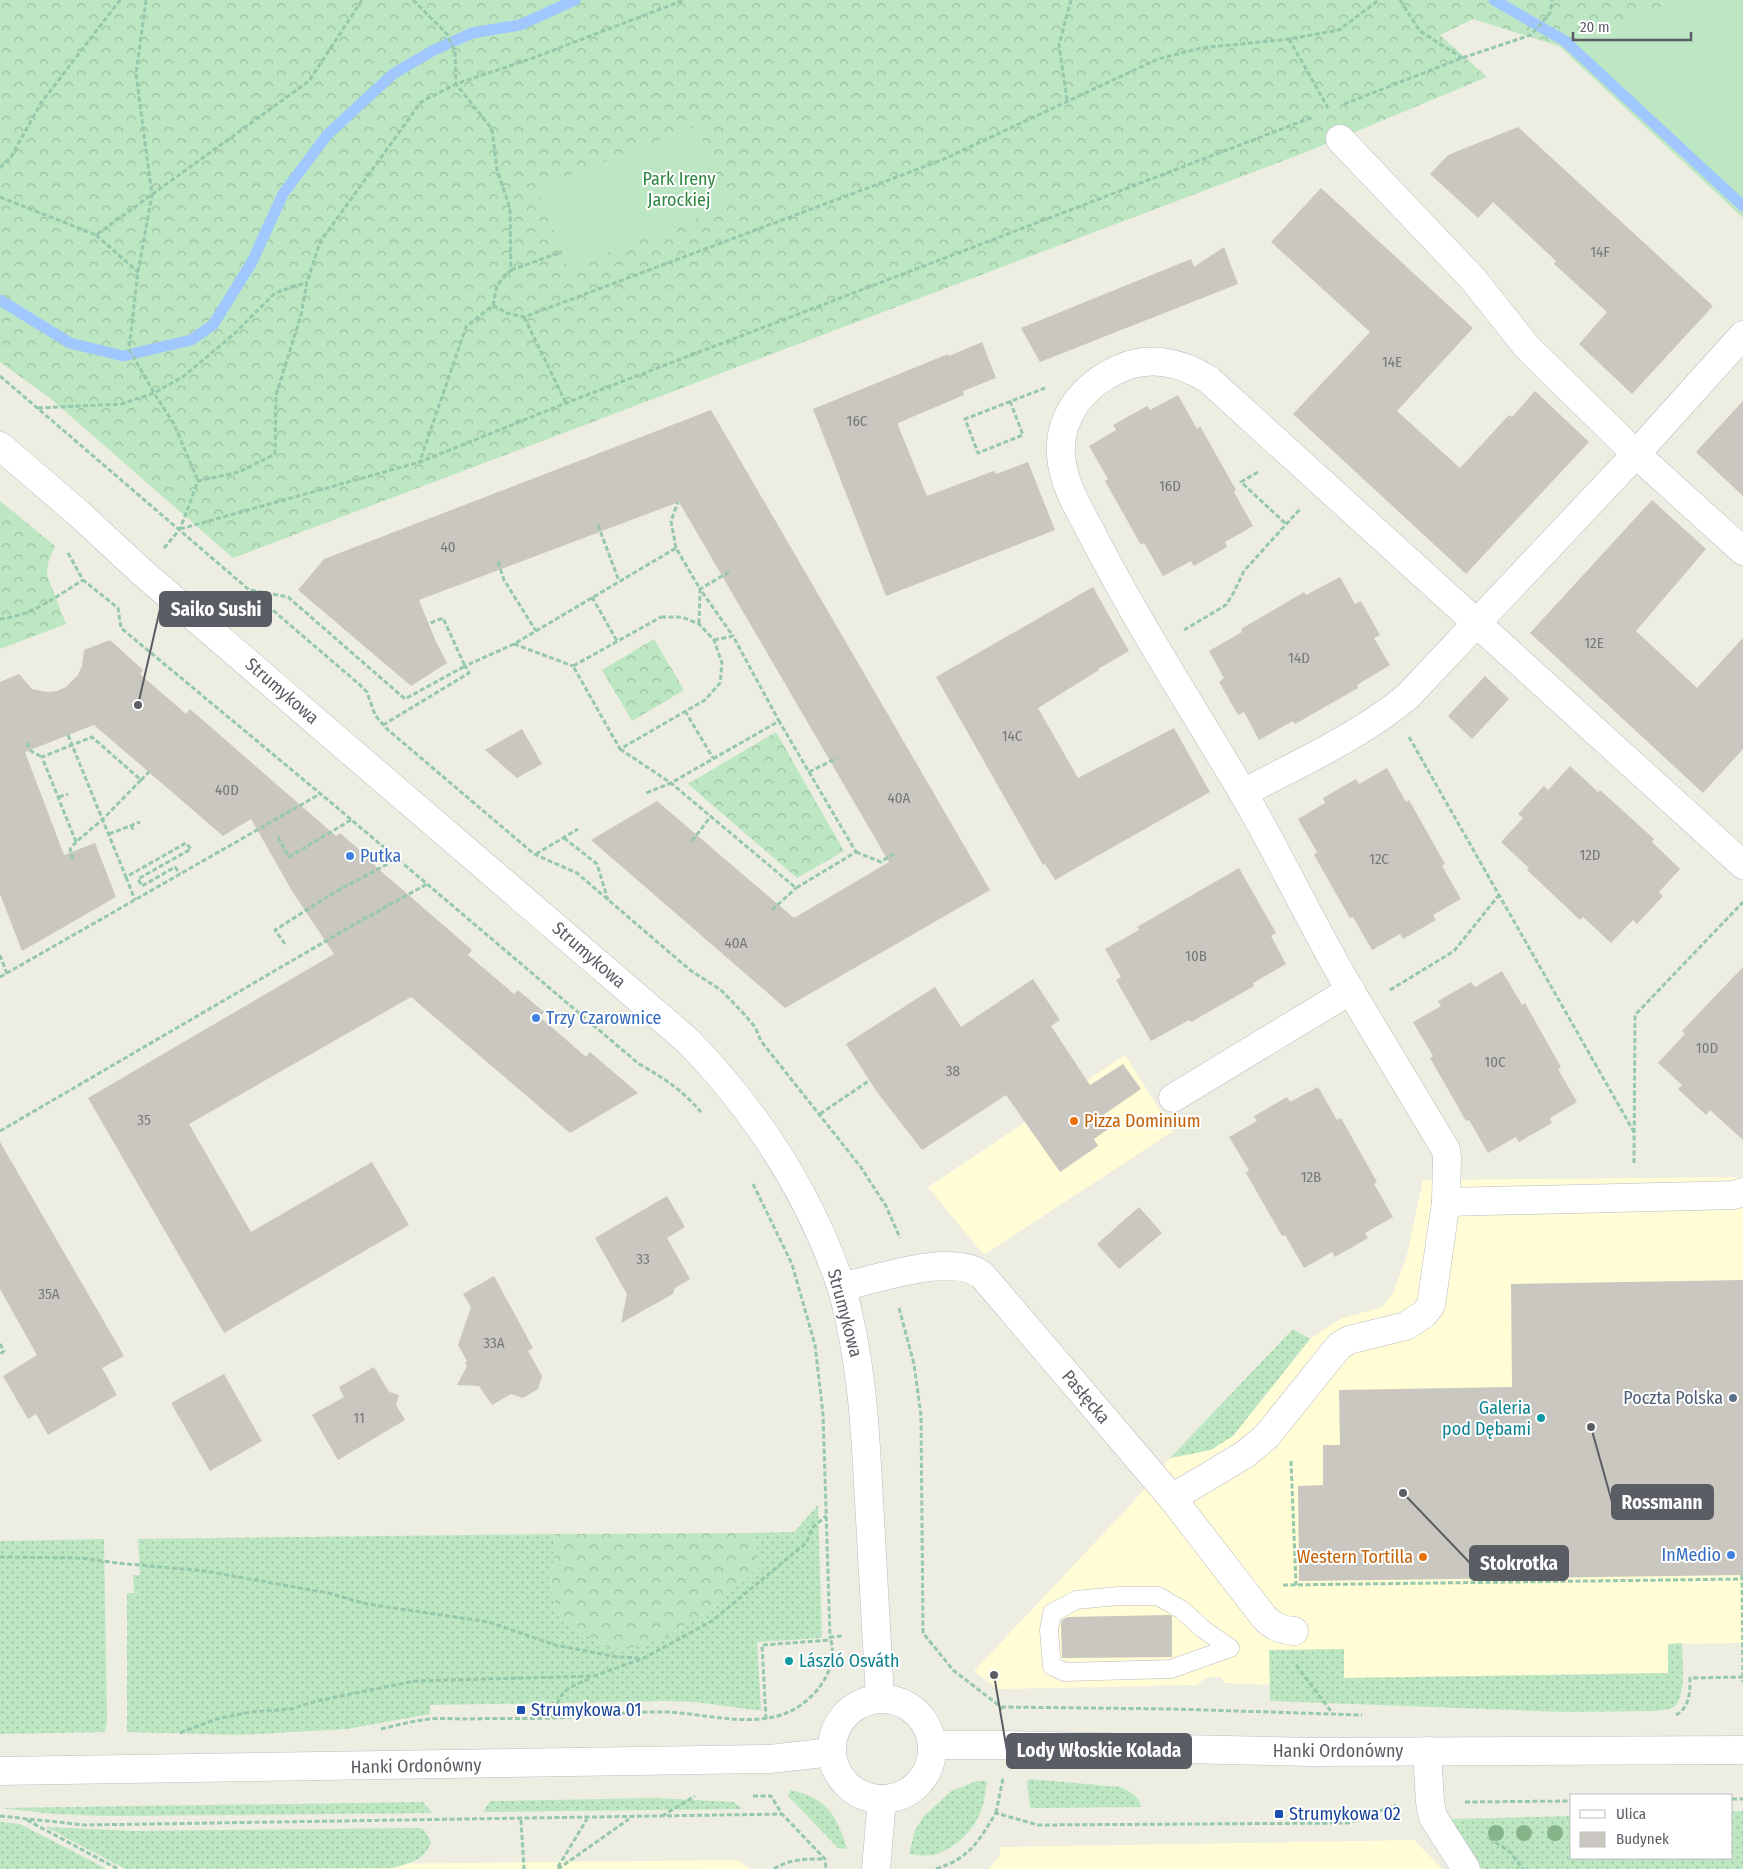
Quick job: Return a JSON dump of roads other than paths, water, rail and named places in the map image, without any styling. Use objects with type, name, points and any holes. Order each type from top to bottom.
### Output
[{"type":"street","points":[[1340,139],[1473,279],[1527,347],[1636,454],[1743,551]]},
{"type":"street","points":[[1243,793],[1356,732],[1393,709],[1407,697],[1636,454],[1743,335]]},
{"type":"street","points":[[1172,1498],[1244,1455],[1266,1437],[1339,1346],[1349,1340],[1406,1326],[1424,1314],[1431,1305],[1446,1202],[1446,1150],[1356,999],[1243,793],[1118,585],[1066,484],[1061,454],[1062,431],[1078,398],[1095,382],[1109,374],[1130,364],[1155,361],[1171,363],[1194,370],[1216,385],[1743,865]]},
{"type":"street","name":"Strumykowa","points":[[0,446],[77,512],[143,573],[688,1041],[734,1091],[789,1171],[816,1223],[842,1287],[864,1401],[880,1698]]},
{"type":"street","points":[[1173,1098],[1356,999]]},
{"type":"street","points":[[1446,1202],[1734,1195],[1743,1192]]},
{"type":"street","name":"Pasłęcka","points":[[842,1287],[904,1272],[953,1265],[972,1268],[982,1275],[1172,1498],[1270,1623],[1288,1630]]},
{"type":"street","points":[[880,1698],[893,1699],[916,1711],[930,1732],[933,1745],[930,1765],[920,1783],[909,1792],[896,1797],[882,1799],[864,1796],[848,1786],[837,1770],[832,1752],[834,1733],[845,1715],[861,1703],[880,1698]]},
{"type":"street","name":"Hanki Ordonówny","points":[[933,1745],[1312,1752],[1743,1750]]},
{"type":"street","name":"Hanki Ordonówny","points":[[0,1771],[751,1760],[832,1752]]},
{"type":"street","points":[[1427,1752],[1430,1802],[1433,1817],[1466,1869]]},
{"type":"street","points":[[876,1869],[882,1799]]},
{"type":"lane","points":[[1118,1596],[1158,1596],[1182,1610],[1203,1629],[1230,1648],[1171,1669],[1065,1672],[1052,1666],[1048,1630],[1052,1613],[1076,1600],[1118,1596]]},
{"type":"waterway","points":[[0,300],[70,343],[123,356],[191,340],[213,325],[252,262],[283,194],[327,135],[393,74],[432,51],[472,33],[520,25],[575,0]]},
{"type":"waterway","points":[[1494,0],[1565,41],[1743,206]]},
{"type":"place","name":"Saiko Sushi","points":[[138,705]]},
{"type":"place","name":"Putka","points":[[350,856]]},
{"type":"place","name":"Trzy Czarownice","points":[[536,1018]]},
{"type":"place","name":"Pizza Dominium","points":[[1074,1121]]},
{"type":"place","name":"Poczta Polska","points":[[1733,1398]]},
{"type":"place","name":"Galeria pod Dębami","points":[[1541,1418]]},
{"type":"place","name":"Rossmann","points":[[1591,1427]]},
{"type":"place","name":"Stokrotka","points":[[1403,1493]]},
{"type":"place","name":"InMedio","points":[[1731,1555]]},
{"type":"place","name":"Western Tortilla","points":[[1423,1557]]},
{"type":"place","name":"László Osváth","points":[[789,1661]]},
{"type":"place","name":"Lody Włoskie Kolada","points":[[994,1675]]},
{"type":"place","name":"Strumykowa 01","points":[[521,1710]]},
{"type":"place","name":"Strumykowa 02","points":[[1279,1814]]},
{"type":"park label","name":"Park Ireny Jarockiej","points":[[679,189]]}]
